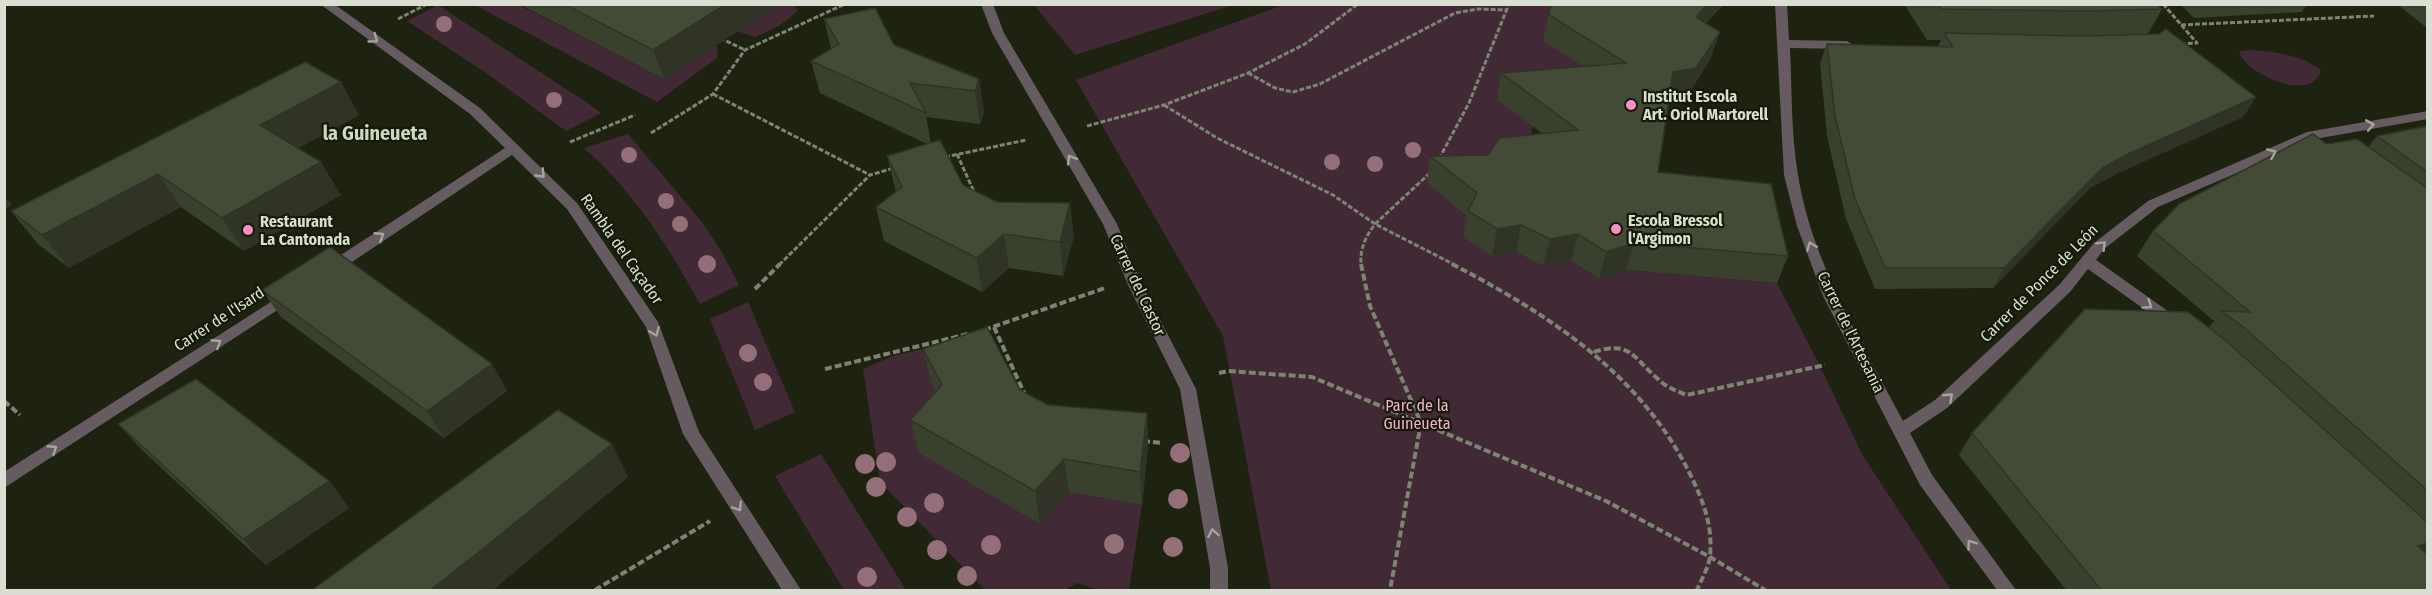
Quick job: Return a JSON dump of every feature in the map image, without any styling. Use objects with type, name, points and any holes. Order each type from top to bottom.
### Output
[{"type":"street","name":"Rambla del Caçador","points":[[327,4],[475,111],[572,206],[653,326],[691,434],[792,591]]},
{"type":"street","name":"Carrer del Castor","points":[[987,4],[998,33],[1110,224],[1135,285],[1188,388],[1219,568],[1219,591]]},
{"type":"street","name":"Carrer de l'Artesania","points":[[1781,4],[1791,175],[1804,226],[1830,296],[1926,480],[2007,591]]},
{"type":"street","points":[[1784,44],[1861,45]]},
{"type":"street","name":"Carrer de Ponce de León","points":[[1901,431],[1941,404],[2065,288],[2099,246],[2153,204],[2312,135],[2427,115]]},
{"type":"street","points":[[2312,135],[2331,149]]},
{"type":"street","name":"Carrer de l'Isard","points":[[4,481],[514,148]]},
{"type":"street","points":[[2088,262],[2191,336]]},
{"type":"path","points":[[396,20],[427,4]]},
{"type":"path","points":[[651,133],[713,94],[745,50],[845,4]]},
{"type":"path","points":[[1086,126],[1164,105],[1248,74],[1305,44],[1358,4]]},
{"type":"path","points":[[1390,591],[1421,423],[1370,306],[1361,271],[1362,245],[1375,224],[1429,175],[1452,138],[1482,77],[1509,4]]},
{"type":"path","points":[[2163,4],[2197,43],[2177,45]]},
{"type":"path","points":[[1248,74],[1275,88],[1293,92],[1320,84],[1455,12],[1478,9],[1507,10]]},
{"type":"path","points":[[2181,25],[2374,16]]},
{"type":"path","points":[[713,34],[745,50]]},
{"type":"path","points":[[713,94],[870,175]]},
{"type":"path","points":[[1164,105],[1217,138],[1333,195],[1375,224],[1504,293],[1560,326],[1594,352],[1651,413],[1680,454],[1707,509],[1710,557],[1697,591]]},
{"type":"path","points":[[570,142],[635,115]]},
{"type":"path","points":[[936,158],[1032,139]]},
{"type":"path","points":[[957,154],[978,202]]},
{"type":"path","points":[[755,289],[870,175],[904,165]]},
{"type":"path","points":[[983,330],[1105,288]]},
{"type":"path","points":[[994,327],[1028,401]]},
{"type":"path","points":[[825,369],[972,333]]},
{"type":"path","points":[[1594,352],[1610,345],[1628,348],[1668,387],[1687,395],[1825,364]]},
{"type":"path","points":[[1219,373],[1228,371],[1312,377],[1606,501],[1710,557],[1765,591]]},
{"type":"path","points":[[4,401],[20,415]]},
{"type":"path","points":[[1141,440],[1163,443]]},
{"type":"path","points":[[595,591],[710,521]]},
{"type":"green space","points":[[438,5],[601,113],[566,131],[486,73],[407,21]]},
{"type":"green space","points":[[475,5],[519,5],[664,79],[703,54],[674,40],[687,33],[718,47],[717,58],[657,102]]},
{"type":"green space","points":[[780,5],[793,5],[798,10],[783,23],[755,37],[728,28]]},
{"type":"green space","points":[[1034,5],[1233,5],[1075,55]]},
{"type":"green space","name":"Parc de la Guineueta","points":[[1283,5],[1604,5],[1576,78],[1533,127],[1529,141],[1472,220],[1492,256],[1516,252],[1543,266],[1571,261],[1599,279],[1626,270],[1777,283],[1863,456],[1951,590],[1271,590],[1223,336],[1076,80]]},
{"type":"green space","points":[[2239,51],[2280,53],[2305,61],[2321,70],[2316,80],[2306,85],[2280,82],[2253,69]]},
{"type":"green space","points":[[628,134],[702,222],[720,249],[739,285],[700,304],[649,221],[619,183],[584,148]]},
{"type":"green space","points":[[748,302],[795,412],[755,430],[710,319]]},
{"type":"green space","points":[[974,337],[941,402],[947,421],[919,452],[1079,494],[1142,505],[1129,590],[1100,590],[1077,583],[1065,590],[985,590],[880,482],[863,369],[893,356]]},
{"type":"green space","points":[[821,454],[906,590],[844,590],[775,476]]},
{"type":"building","points":[[564,4],[726,4],[653,50]]},
{"type":"building","points":[[1551,4],[1707,4],[1696,17],[1720,32],[1696,68],[1673,72],[1658,172],[1771,184],[1788,256],[1634,243],[1606,252],[1578,234],[1550,239],[1521,225],[1497,229],[1468,211],[1477,193],[1430,156],[1488,155],[1499,138],[1578,130],[1501,73],[1626,63],[1549,15]]},
{"type":"building","points":[[1938,4],[2156,4],[2162,9],[2086,11],[1941,9]]},
{"type":"building","points":[[875,8],[894,45],[979,79],[975,91],[910,83],[926,113],[811,61],[839,44],[824,19]]},
{"type":"building","points":[[2166,29],[2256,97],[2128,154],[2102,168],[2004,268],[1885,268],[1855,199],[1835,116],[1827,44],[1953,47],[1944,33],[2080,36],[2159,34]]},
{"type":"building","points":[[305,62],[341,82],[260,125],[321,162],[222,218],[158,174],[42,235],[11,211]]},
{"type":"building","points":[[2427,126],[2427,172],[2377,136]]},
{"type":"building","points":[[2313,134],[2327,144],[2357,139],[2427,188],[2427,490],[2241,325],[2221,311],[2250,312],[2153,231],[2179,204]]},
{"type":"building","points":[[940,140],[963,185],[997,202],[1070,203],[1060,242],[1004,234],[977,258],[876,207],[902,187],[887,156]]},
{"type":"building","points":[[330,247],[492,364],[427,411],[262,290]]},
{"type":"building","points":[[2085,309],[2188,312],[2224,339],[2427,522],[2427,543],[2418,546],[2427,554],[2427,591],[2102,591],[1972,433]]},
{"type":"building","points":[[987,327],[1020,390],[1048,405],[1147,413],[1140,472],[1064,459],[1035,491],[910,420],[942,385],[923,349]]},
{"type":"building","points":[[196,379],[329,481],[243,539],[118,424]]},
{"type":"building","points":[[558,410],[612,444],[429,591],[311,591]]},
{"type":"place","name":"Institut Escola Art. Oriol Martorell","points":[[1631,105]]},
{"type":"place","name":"Escola Bressol l'Argimon","points":[[1616,229]]},
{"type":"place","name":"Restaurant La Cantonada","points":[[248,230]]},
{"type":"district","name":"la Guineueta","points":[[375,133]]}]
